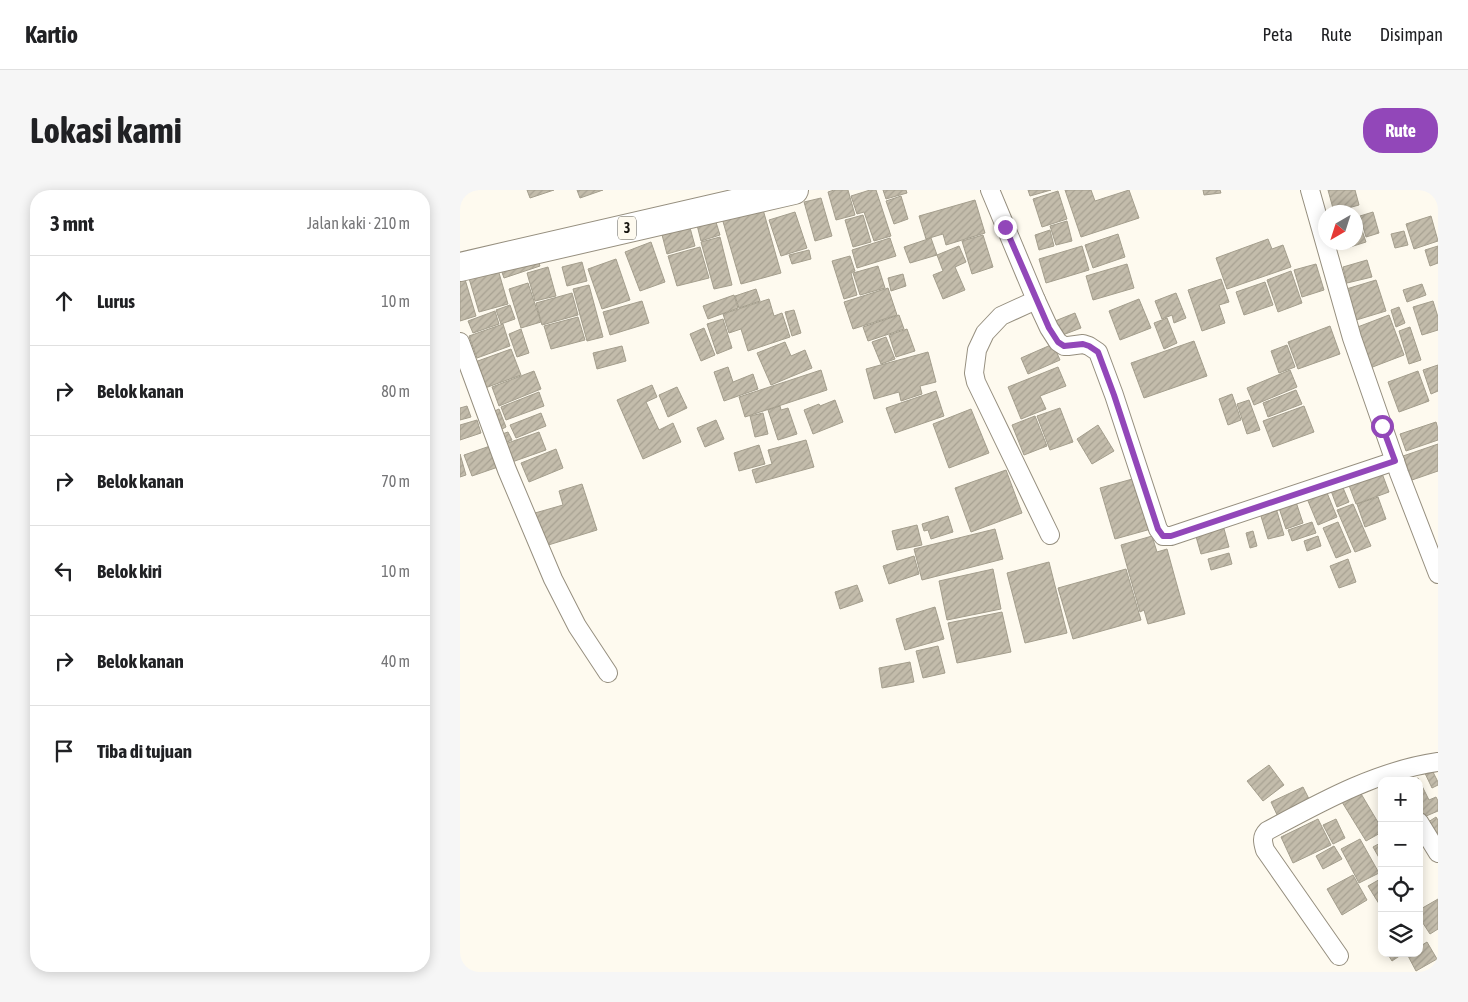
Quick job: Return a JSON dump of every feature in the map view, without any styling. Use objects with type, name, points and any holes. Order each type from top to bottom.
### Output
[{"type":"highway","name":"3","points":[[460,267],[794,190]]},
{"type":"street","points":[[990,190],[1036,300],[1058,342],[1064,346],[1083,344],[1098,352],[1158,529],[1163,536],[1171,536],[1395,461]]},
{"type":"street","points":[[1310,190],[1352,338],[1395,461],[1438,574]]},
{"type":"street","points":[[1036,300],[1000,316],[985,333],[977,350],[974,373],[976,382],[1050,535]]},
{"type":"street","points":[[460,342],[507,470],[552,579],[577,626],[608,673]]},
{"type":"street","points":[[1391,777],[1425,764],[1438,762]]},
{"type":"street","points":[[1339,956],[1265,850],[1263,835],[1266,831],[1329,798],[1378,781]]},
{"type":"street","points":[[1423,829],[1438,853]]},
{"type":"building","points":[[527,190],[554,190],[530,198]]},
{"type":"building","points":[[577,190],[603,190],[580,198]]},
{"type":"building","points":[[848,190],[855,215],[836,220],[828,192]]},
{"type":"building","points":[[876,190],[891,236],[874,241],[864,212],[857,214],[851,196]]},
{"type":"building","points":[[883,190],[906,190],[907,193],[886,199]]},
{"type":"building","points":[[1028,190],[1051,190],[1030,196]]},
{"type":"building","points":[[1065,190],[1091,190],[1095,201],[1129,190],[1139,218],[1081,237]]},
{"type":"building","points":[[1203,190],[1220,190],[1221,193],[1204,195]]},
{"type":"building","points":[[1328,190],[1355,190],[1359,205],[1332,205]]},
{"type":"building","points":[[1058,191],[1067,219],[1042,227],[1033,199]]},
{"type":"building","points":[[901,196],[908,219],[894,224],[886,201]]},
{"type":"building","points":[[821,198],[832,236],[815,241],[804,202]]},
{"type":"building","points":[[975,200],[985,233],[946,245],[943,234],[926,239],[919,216]]},
{"type":"building","points":[[762,206],[781,273],[741,284],[722,218]]},
{"type":"building","points":[[795,212],[807,248],[781,256],[769,220]]},
{"type":"building","points":[[1373,212],[1379,233],[1366,237],[1363,226],[1363,215]]},
{"type":"building","points":[[863,215],[871,242],[853,247],[845,220]]},
{"type":"building","points":[[1431,216],[1438,241],[1414,249],[1406,224]]},
{"type":"building","points":[[715,219],[720,235],[701,241],[697,225]]},
{"type":"building","points":[[1067,221],[1072,241],[1056,245],[1050,226]]},
{"type":"building","points":[[689,224],[695,246],[667,254],[660,227]]},
{"type":"building","points":[[1050,230],[1054,246],[1039,250],[1035,235]]},
{"type":"building","points":[[1404,231],[1408,245],[1395,248],[1391,234]]},
{"type":"building","points":[[1118,234],[1125,257],[1093,268],[1085,245]]},
{"type":"building","points":[[983,235],[993,267],[972,274],[962,241]]},
{"type":"building","points":[[720,237],[732,285],[714,289],[701,242]]},
{"type":"building","points":[[890,238],[896,256],[857,268],[852,250]]},
{"type":"building","points":[[931,238],[937,255],[910,263],[904,247]]},
{"type":"building","points":[[1268,239],[1272,249],[1283,245],[1291,267],[1227,289],[1216,258]]},
{"type":"building","points":[[651,242],[665,282],[640,291],[625,252]]},
{"type":"building","points":[[959,246],[966,262],[955,267],[965,290],[943,299],[933,275],[943,271],[937,255]]},
{"type":"building","points":[[1082,246],[1089,270],[1046,283],[1039,259]]},
{"type":"building","points":[[1438,246],[1438,263],[1430,266],[1425,250]]},
{"type":"building","points":[[700,247],[709,278],[677,286],[668,256]]},
{"type":"building","points":[[809,250],[811,259],[792,264],[789,255]]},
{"type":"building","points":[[535,252],[540,266],[504,278],[499,264]]},
{"type":"building","points":[[850,256],[855,271],[851,273],[857,295],[844,299],[832,261]]},
{"type":"building","points":[[616,259],[630,300],[602,309],[588,269]]},
{"type":"building","points":[[1367,260],[1372,277],[1347,283],[1343,267]]},
{"type":"building","points":[[582,262],[587,281],[567,286],[562,267]]},
{"type":"building","points":[[1127,264],[1134,288],[1093,300],[1086,276]]},
{"type":"building","points":[[1316,264],[1324,290],[1302,297],[1294,270]]},
{"type":"building","points":[[497,266],[508,304],[479,312],[468,275]]},
{"type":"building","points":[[878,266],[885,288],[860,295],[853,273]]},
{"type":"building","points":[[548,267],[556,296],[535,301],[527,273]]},
{"type":"building","points":[[1291,271],[1302,303],[1278,312],[1267,280]]},
{"type":"building","points":[[903,274],[906,286],[891,291],[888,278]]},
{"type":"building","points":[[464,276],[476,316],[460,321],[460,277]]},
{"type":"building","points":[[1221,279],[1229,302],[1219,305],[1225,323],[1202,331],[1188,290]]},
{"type":"building","points":[[1376,280],[1386,311],[1353,321],[1343,290]]},
{"type":"building","points":[[1265,282],[1273,305],[1244,315],[1236,292]]},
{"type":"building","points":[[528,283],[541,322],[521,328],[509,289]]},
{"type":"building","points":[[1422,284],[1426,295],[1407,302],[1403,290]]},
{"type":"building","points":[[589,285],[603,337],[587,341],[573,289]]},
{"type":"building","points":[[888,288],[897,315],[853,329],[844,302]]},
{"type":"building","points":[[756,289],[760,301],[739,308],[735,296]]},
{"type":"building","points":[[572,293],[578,315],[542,325],[536,303]]},
{"type":"building","points":[[1176,293],[1186,318],[1174,323],[1172,315],[1162,319],[1155,301]]},
{"type":"building","points":[[734,295],[738,308],[708,319],[703,306]]},
{"type":"building","points":[[769,299],[774,316],[782,313],[790,337],[748,351],[741,329],[729,333],[723,314]]},
{"type":"building","points":[[1139,299],[1151,328],[1120,340],[1109,311]]},
{"type":"building","points":[[642,301],[649,323],[610,335],[603,312]]},
{"type":"building","points":[[1433,301],[1438,317],[1438,330],[1422,335],[1413,307]]},
{"type":"building","points":[[510,305],[515,319],[501,324],[496,310]]},
{"type":"building","points":[[1399,307],[1405,323],[1396,327],[1391,310]]},
{"type":"building","points":[[794,310],[801,333],[792,336],[785,312]]},
{"type":"building","points":[[495,311],[499,324],[473,333],[468,321]]},
{"type":"building","points":[[1075,313],[1081,328],[1060,336],[1055,321]]},
{"type":"building","points":[[899,315],[904,329],[868,341],[863,327]]},
{"type":"building","points":[[1389,315],[1404,355],[1370,368],[1355,328]]},
{"type":"building","points":[[578,317],[585,340],[551,349],[544,326]]},
{"type":"building","points":[[1167,318],[1177,343],[1164,349],[1154,323]]},
{"type":"building","points":[[723,319],[732,348],[717,354],[707,324]]},
{"type":"building","points":[[503,324],[510,346],[477,358],[469,336]]},
{"type":"building","points":[[1330,326],[1340,354],[1298,369],[1288,342]]},
{"type":"building","points":[[1410,327],[1421,360],[1409,364],[1399,331]]},
{"type":"building","points":[[704,328],[715,355],[701,361],[690,334]]},
{"type":"building","points":[[521,329],[529,353],[517,357],[509,334]]},
{"type":"building","points":[[907,329],[915,351],[896,357],[889,335]]},
{"type":"building","points":[[886,337],[895,359],[881,364],[872,342]]},
{"type":"building","points":[[1194,341],[1207,376],[1144,398],[1131,363]]},
{"type":"building","points":[[785,342],[791,356],[805,350],[812,368],[771,385],[757,353]]},
{"type":"building","points":[[1053,344],[1060,360],[1028,374],[1021,358]]},
{"type":"building","points":[[1287,345],[1295,367],[1279,373],[1271,351]]},
{"type":"building","points":[[622,346],[626,361],[597,369],[593,353]]},
{"type":"building","points":[[511,349],[521,375],[485,388],[475,362]]},
{"type":"building","points":[[928,352],[936,382],[920,386],[922,394],[901,401],[899,392],[874,399],[866,369]]},
{"type":"building","points":[[1438,365],[1438,391],[1431,394],[1423,370]]},
{"type":"building","points":[[728,367],[733,382],[753,374],[758,389],[724,401],[714,372]]},
{"type":"building","points":[[1058,367],[1066,386],[1040,396],[1046,409],[1021,419],[1008,387]]},
{"type":"building","points":[[821,370],[827,390],[745,417],[739,397]]},
{"type":"building","points":[[1290,370],[1297,387],[1254,405],[1247,388]]},
{"type":"building","points":[[534,371],[541,389],[499,406],[492,387]]},
{"type":"building","points":[[1418,371],[1429,401],[1399,412],[1388,382]]},
{"type":"building","points":[[652,385],[657,397],[646,402],[659,430],[673,423],[681,442],[643,459],[617,400]]},
{"type":"building","points":[[677,387],[687,408],[668,417],[659,395]]},
{"type":"building","points":[[1296,390],[1302,404],[1268,417],[1263,403]]},
{"type":"building","points":[[936,391],[944,416],[895,433],[886,408]]},
{"type":"building","points":[[539,392],[544,406],[506,420],[501,407]]},
{"type":"building","points":[[1232,394],[1241,420],[1228,425],[1219,399]]},
{"type":"building","points":[[835,400],[843,422],[813,434],[804,410]]},
{"type":"building","points":[[1249,400],[1260,430],[1247,434],[1237,404]]},
{"type":"building","points":[[467,406],[471,417],[460,420],[460,408]]},
{"type":"building","points":[[780,406],[781,410],[788,408],[797,434],[778,440],[768,410]]},
{"type":"building","points":[[1304,406],[1314,432],[1273,447],[1263,421]]},
{"type":"building","points":[[1060,408],[1073,442],[1050,450],[1037,416]]},
{"type":"building","points":[[499,409],[506,427],[496,432],[488,414]]},
{"type":"building","points":[[971,409],[989,453],[949,468],[933,424]]},
{"type":"building","points":[[541,413],[546,426],[516,438],[510,425]]},
{"type":"building","points":[[763,413],[768,434],[755,437],[750,416]]},
{"type":"building","points":[[1035,416],[1047,446],[1024,455],[1012,425]]},
{"type":"building","points":[[477,420],[481,433],[460,440],[460,425]]},
{"type":"building","points":[[716,420],[724,439],[705,447],[697,428]]},
{"type":"building","points":[[1436,422],[1438,440],[1406,451],[1400,434]]},
{"type":"building","points":[[1098,425],[1114,451],[1092,464],[1077,439]]},
{"type":"building","points":[[508,432],[512,440],[503,444],[499,435]]},
{"type":"building","points":[[539,432],[546,450],[512,462],[505,444]]},
{"type":"building","points":[[806,440],[814,467],[756,483],[752,470],[772,464],[768,450]]},
{"type":"building","points":[[1438,444],[1438,471],[1412,480],[1403,456]]},
{"type":"building","points":[[493,445],[501,466],[472,476],[464,455]]},
{"type":"building","points":[[759,445],[765,464],[739,471],[734,453]]},
{"type":"building","points":[[556,449],[563,468],[529,482],[521,463]]},
{"type":"building","points":[[460,454],[466,475],[460,477]]},
{"type":"building","points":[[1380,468],[1389,492],[1356,504],[1347,480]]},
{"type":"building","points":[[1006,470],[1022,513],[971,532],[955,488]]},
{"type":"building","points":[[1136,478],[1151,529],[1115,539],[1100,488]]},
{"type":"building","points":[[1341,483],[1349,502],[1337,507],[1330,488]]},
{"type":"building","points":[[582,484],[597,530],[545,546],[535,513],[563,505],[559,491]]},
{"type":"building","points":[[1325,488],[1337,517],[1318,525],[1306,496]]},
{"type":"building","points":[[1378,497],[1386,519],[1365,527],[1357,504]]},
{"type":"building","points":[[1296,502],[1303,523],[1286,529],[1279,508]]},
{"type":"building","points":[[1353,504],[1371,546],[1355,552],[1337,510]]},
{"type":"building","points":[[1276,508],[1284,535],[1268,539],[1260,513]]},
{"type":"building","points":[[948,516],[953,532],[931,539],[928,530],[924,531],[922,524]]},
{"type":"building","points":[[1312,522],[1316,533],[1292,541],[1288,530]]},
{"type":"building","points":[[1338,522],[1351,552],[1336,558],[1323,528]]},
{"type":"building","points":[[917,525],[922,545],[897,550],[892,531]]},
{"type":"building","points":[[1223,525],[1229,547],[1201,554],[1195,533]]},
{"type":"building","points":[[995,529],[1003,559],[922,580],[914,549]]},
{"type":"building","points":[[1253,531],[1257,546],[1250,548],[1246,533]]},
{"type":"building","points":[[1152,536],[1157,552],[1167,549],[1185,614],[1148,624],[1144,610],[1140,612],[1121,545]]},
{"type":"building","points":[[1318,536],[1321,546],[1307,551],[1304,541]]},
{"type":"building","points":[[1229,553],[1232,564],[1211,570],[1208,559]]},
{"type":"building","points":[[914,556],[919,574],[889,584],[883,566]]},
{"type":"building","points":[[1348,559],[1356,582],[1339,588],[1330,566]]},
{"type":"building","points":[[1049,562],[1067,633],[1025,643],[1007,573]]},
{"type":"building","points":[[993,569],[1001,609],[947,620],[939,581]]},
{"type":"building","points":[[1126,569],[1141,620],[1073,639],[1058,588]]},
{"type":"building","points":[[857,585],[863,601],[840,609],[835,592]]},
{"type":"building","points":[[935,607],[944,639],[905,650],[896,619]]},
{"type":"building","points":[[1002,612],[1011,652],[957,663],[948,623]]},
{"type":"building","points":[[938,646],[945,673],[923,678],[916,651]]},
{"type":"building","points":[[910,662],[914,682],[882,688],[879,668]]},
{"type":"building","points":[[1429,764],[1438,782],[1438,785],[1432,788],[1422,767]]},
{"type":"building","points":[[1269,765],[1284,785],[1263,801],[1247,781]]},
{"type":"building","points":[[1303,787],[1313,807],[1280,821],[1271,802]]},
{"type":"building","points":[[1423,788],[1429,800],[1436,797],[1438,811],[1423,817]]},
{"type":"building","points":[[1360,792],[1378,822],[1378,834],[1366,841],[1342,802]]},
{"type":"building","points":[[1436,817],[1438,820],[1438,837],[1423,827]]},
{"type":"building","points":[[1318,819],[1331,845],[1293,863],[1281,837]]},
{"type":"building","points":[[1336,819],[1345,838],[1333,844],[1323,825]]},
{"type":"building","points":[[1360,839],[1378,874],[1359,883],[1341,849]]},
{"type":"building","points":[[1378,844],[1378,856],[1373,847]]},
{"type":"building","points":[[1334,846],[1342,859],[1323,869],[1316,856]]},
{"type":"building","points":[[1353,875],[1367,900],[1342,915],[1327,889]]},
{"type":"building","points":[[1378,880],[1378,902],[1368,886]]},
{"type":"building","points":[[1438,899],[1438,929],[1430,934],[1423,923],[1423,908]]},
{"type":"building","points":[[1427,942],[1437,959],[1416,971],[1409,957],[1423,957],[1423,944]]},
{"type":"building","points":[[1390,957],[1398,957],[1392,961]]},
{"type":"route","points":[[1005,227],[1036,300],[1058,342],[1064,346],[1083,344],[1098,352],[1158,529],[1163,536],[1171,536],[1395,461],[1382,426]]}]
